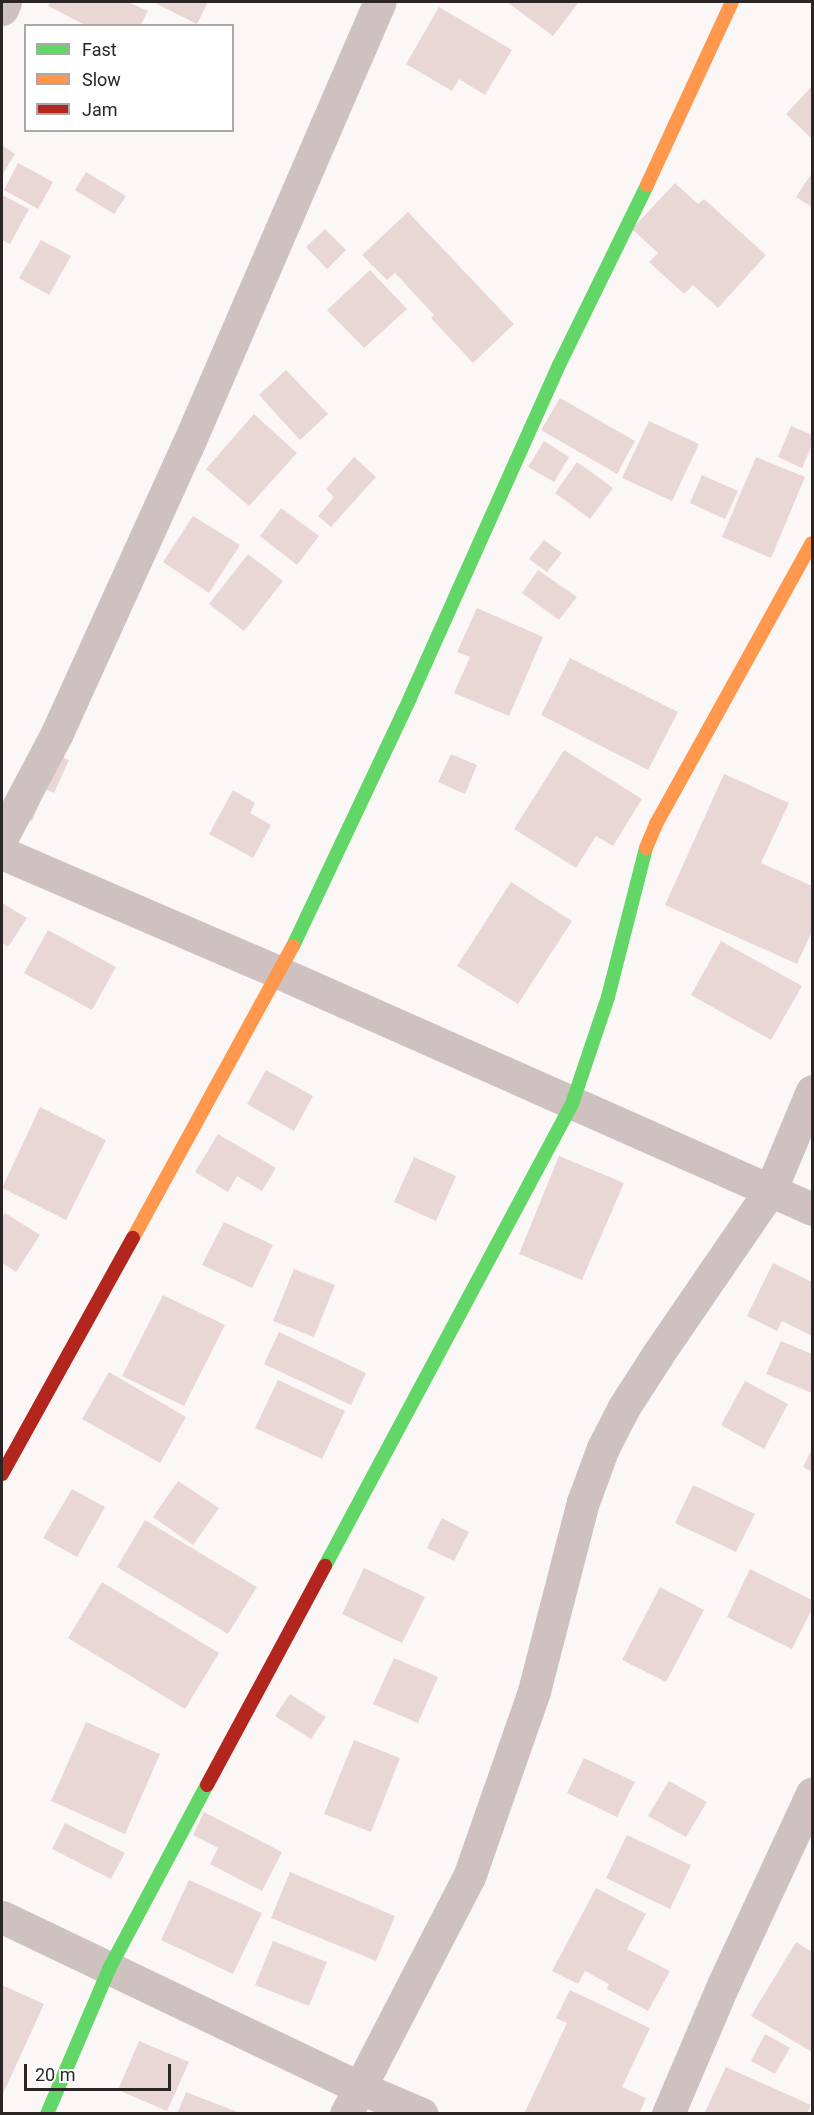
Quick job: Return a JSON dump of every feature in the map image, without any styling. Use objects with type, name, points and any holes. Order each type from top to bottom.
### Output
[{"type":"street","points":[[2,9],[5,2]]},
{"type":"street","points":[[2,837],[57,733],[144,542],[380,2]]},
{"type":"street","points":[[2,1474],[280,973],[410,698],[559,365],[675,127],[732,2]]},
{"type":"street","points":[[47,2114],[109,1969],[573,1104],[608,997],[644,853],[656,824],[813,543]]},
{"type":"street","points":[[2,853],[280,973],[813,1209]]},
{"type":"street","points":[[352,2100],[469,1877],[534,1691],[583,1503],[603,1448],[624,1407],[652,1363],[771,1189],[813,1091]]},
{"type":"street","points":[[668,2114],[724,1983],[813,1793]]},
{"type":"street","points":[[2,1917],[109,1969],[352,2100],[422,2114]]},
{"type":"building","points":[[50,2],[128,2],[148,11],[141,24],[83,24],[48,6]]},
{"type":"building","points":[[153,2],[208,2],[197,24]]},
{"type":"building","points":[[507,2],[579,2],[553,36]]},
{"type":"building","points":[[439,7],[512,50],[485,95],[459,79],[452,91],[406,64]]},
{"type":"building","points":[[812,86],[812,139],[786,114]]},
{"type":"building","points":[[2,145],[15,154],[2,175]]},
{"type":"building","points":[[18,163],[53,182],[38,209],[4,190]]},
{"type":"building","points":[[86,172],[126,196],[114,214],[75,190]]},
{"type":"building","points":[[812,173],[812,207],[796,197]]},
{"type":"building","points":[[675,183],[698,204],[704,199],[766,255],[718,308],[693,285],[684,294],[649,262],[658,253],[632,229]]},
{"type":"building","points":[[2,195],[29,209],[10,244],[2,240]]},
{"type":"building","points":[[408,212],[514,324],[473,363],[431,318],[434,315],[395,273],[387,280],[362,255]]},
{"type":"building","points":[[325,229],[346,250],[327,269],[306,247]]},
{"type":"building","points":[[41,240],[71,256],[49,295],[19,278]]},
{"type":"building","points":[[370,270],[407,309],[364,348],[327,310]]},
{"type":"building","points":[[286,370],[328,414],[300,440],[259,395]]},
{"type":"building","points":[[560,398],[635,441],[617,474],[541,430]]},
{"type":"building","points":[[254,414],[297,453],[249,506],[206,469]]},
{"type":"building","points":[[649,421],[699,444],[672,501],[622,478]]},
{"type":"building","points":[[791,426],[812,435],[812,445],[802,468],[778,457]]},
{"type":"building","points":[[544,441],[569,457],[554,482],[528,467]]},
{"type":"building","points":[[354,457],[376,477],[331,527],[318,516],[334,497],[326,489]]},
{"type":"building","points":[[756,457],[805,477],[771,558],[722,537]]},
{"type":"building","points":[[577,462],[613,488],[590,519],[555,493]]},
{"type":"building","points":[[702,475],[738,491],[725,519],[690,503]]},
{"type":"building","points":[[281,508],[319,536],[297,565],[260,536]]},
{"type":"building","points":[[193,516],[240,545],[209,593],[163,562]]},
{"type":"building","points":[[544,540],[562,553],[547,572],[529,559]]},
{"type":"building","points":[[248,554],[283,581],[244,631],[209,604]]},
{"type":"building","points":[[538,570],[577,597],[559,620],[522,593]]},
{"type":"building","points":[[477,608],[543,637],[509,716],[454,693],[470,657],[457,652]]},
{"type":"building","points":[[570,658],[678,712],[648,770],[541,715]]},
{"type":"building","points":[[38,746],[69,760],[54,793],[46,789],[32,821],[9,811]]},
{"type":"building","points":[[564,750],[642,799],[613,846],[596,836],[576,868],[514,829]]},
{"type":"building","points":[[451,754],[477,765],[465,794],[438,782]]},
{"type":"building","points":[[724,774],[789,803],[761,863],[812,886],[812,931],[797,964],[665,905]]},
{"type":"building","points":[[233,790],[255,803],[250,813],[271,825],[253,858],[209,834]]},
{"type":"building","points":[[511,882],[572,921],[518,1004],[457,966]]},
{"type":"building","points":[[2,903],[27,918],[8,947],[2,943]]},
{"type":"building","points":[[48,930],[116,967],[92,1010],[24,973]]},
{"type":"building","points":[[721,941],[802,986],[771,1040],[691,995]]},
{"type":"building","points":[[266,1070],[313,1096],[294,1131],[247,1104]]},
{"type":"building","points":[[40,1107],[106,1140],[66,1220],[2,1188]]},
{"type":"building","points":[[218,1134],[276,1168],[262,1191],[237,1176],[228,1192],[195,1172]]},
{"type":"building","points":[[559,1156],[624,1183],[582,1280],[519,1254]]},
{"type":"building","points":[[414,1157],[456,1176],[436,1221],[394,1202]]},
{"type":"building","points":[[5,1213],[40,1235],[16,1272],[2,1263],[2,1218]]},
{"type":"building","points":[[224,1222],[273,1245],[252,1288],[202,1265]]},
{"type":"building","points":[[773,1263],[812,1282],[812,1336],[782,1321],[777,1331],[747,1316]]},
{"type":"building","points":[[294,1269],[335,1285],[314,1337],[273,1321]]},
{"type":"building","points":[[163,1295],[225,1325],[184,1406],[122,1376]]},
{"type":"building","points":[[279,1332],[366,1373],[351,1405],[264,1364]]},
{"type":"building","points":[[781,1341],[812,1354],[812,1393],[766,1374]]},
{"type":"building","points":[[109,1372],[186,1417],[160,1463],[82,1419]]},
{"type":"building","points":[[278,1380],[345,1411],[322,1459],[255,1428]]},
{"type":"building","points":[[745,1381],[788,1404],[764,1449],[721,1425]]},
{"type":"building","points":[[812,1449],[812,1472],[803,1467]]},
{"type":"building","points":[[178,1481],[219,1508],[193,1545],[153,1517]]},
{"type":"building","points":[[693,1485],[755,1514],[736,1552],[675,1523]]},
{"type":"building","points":[[72,1489],[105,1507],[77,1557],[43,1538]]},
{"type":"building","points":[[442,1518],[469,1532],[454,1561],[427,1548]]},
{"type":"building","points":[[145,1520],[257,1587],[228,1634],[117,1567]]},
{"type":"building","points":[[364,1568],[425,1597],[402,1643],[342,1614]]},
{"type":"building","points":[[750,1569],[812,1600],[812,1609],[792,1649],[727,1617]]},
{"type":"building","points":[[102,1582],[219,1653],[185,1709],[68,1638]]},
{"type":"building","points":[[660,1587],[704,1610],[666,1682],[622,1660]]},
{"type":"building","points":[[394,1658],[438,1677],[418,1723],[373,1704]]},
{"type":"building","points":[[290,1694],[326,1717],[311,1739],[275,1716]]},
{"type":"building","points":[[86,1722],[160,1754],[125,1834],[51,1801]]},
{"type":"building","points":[[354,1740],[400,1758],[371,1832],[324,1814]]},
{"type":"building","points":[[584,1758],[635,1782],[617,1817],[567,1793]]},
{"type":"building","points":[[669,1781],[707,1802],[686,1837],[648,1816]]},
{"type":"building","points":[[204,1812],[282,1852],[262,1891],[210,1864],[218,1848],[193,1835]]},
{"type":"building","points":[[65,1823],[125,1853],[111,1879],[52,1849]]},
{"type":"building","points":[[627,1835],[691,1865],[670,1909],[606,1878]]},
{"type":"building","points":[[290,1872],[395,1916],[376,1961],[271,1918]]},
{"type":"building","points":[[189,1880],[262,1913],[233,1974],[161,1940]]},
{"type":"building","points":[[596,1888],[646,1914],[627,1949],[670,1971],[648,2011],[607,1989],[609,1984],[585,1971],[578,1984],[552,1971]]},
{"type":"building","points":[[273,1941],[327,1962],[309,2006],[255,1985]]},
{"type":"building","points":[[796,1942],[812,1952],[812,2052],[751,2016]]},
{"type":"building","points":[[2,1985],[44,2004],[2,2096]]},
{"type":"building","points":[[570,1990],[650,2028],[622,2087],[646,2098],[639,2114],[524,2114],[567,2023],[556,2018]]},
{"type":"building","points":[[765,2034],[790,2048],[775,2074],[751,2061]]},
{"type":"building","points":[[139,2041],[189,2062],[167,2111],[118,2090]]},
{"type":"building","points":[[726,2067],[811,2105],[807,2114],[704,2114]]},
{"type":"building","points":[[186,2092],[240,2113],[240,2114],[177,2114]]},
{"type":"traffic: fast","points":[[293,946],[410,698],[559,365],[647,185]]},
{"type":"traffic: fast","points":[[325,1566],[572,1104],[608,997],[646,848]]},
{"type":"traffic: fast","points":[[47,2114],[109,1969],[207,1785]]},
{"type":"traffic: slow","points":[[647,185],[732,2]]},
{"type":"traffic: slow","points":[[646,848],[656,824],[812,543]]},
{"type":"traffic: slow","points":[[133,1238],[293,946]]},
{"type":"traffic: jam","points":[[2,1474],[133,1238]]},
{"type":"traffic: jam","points":[[207,1785],[325,1566]]}]
